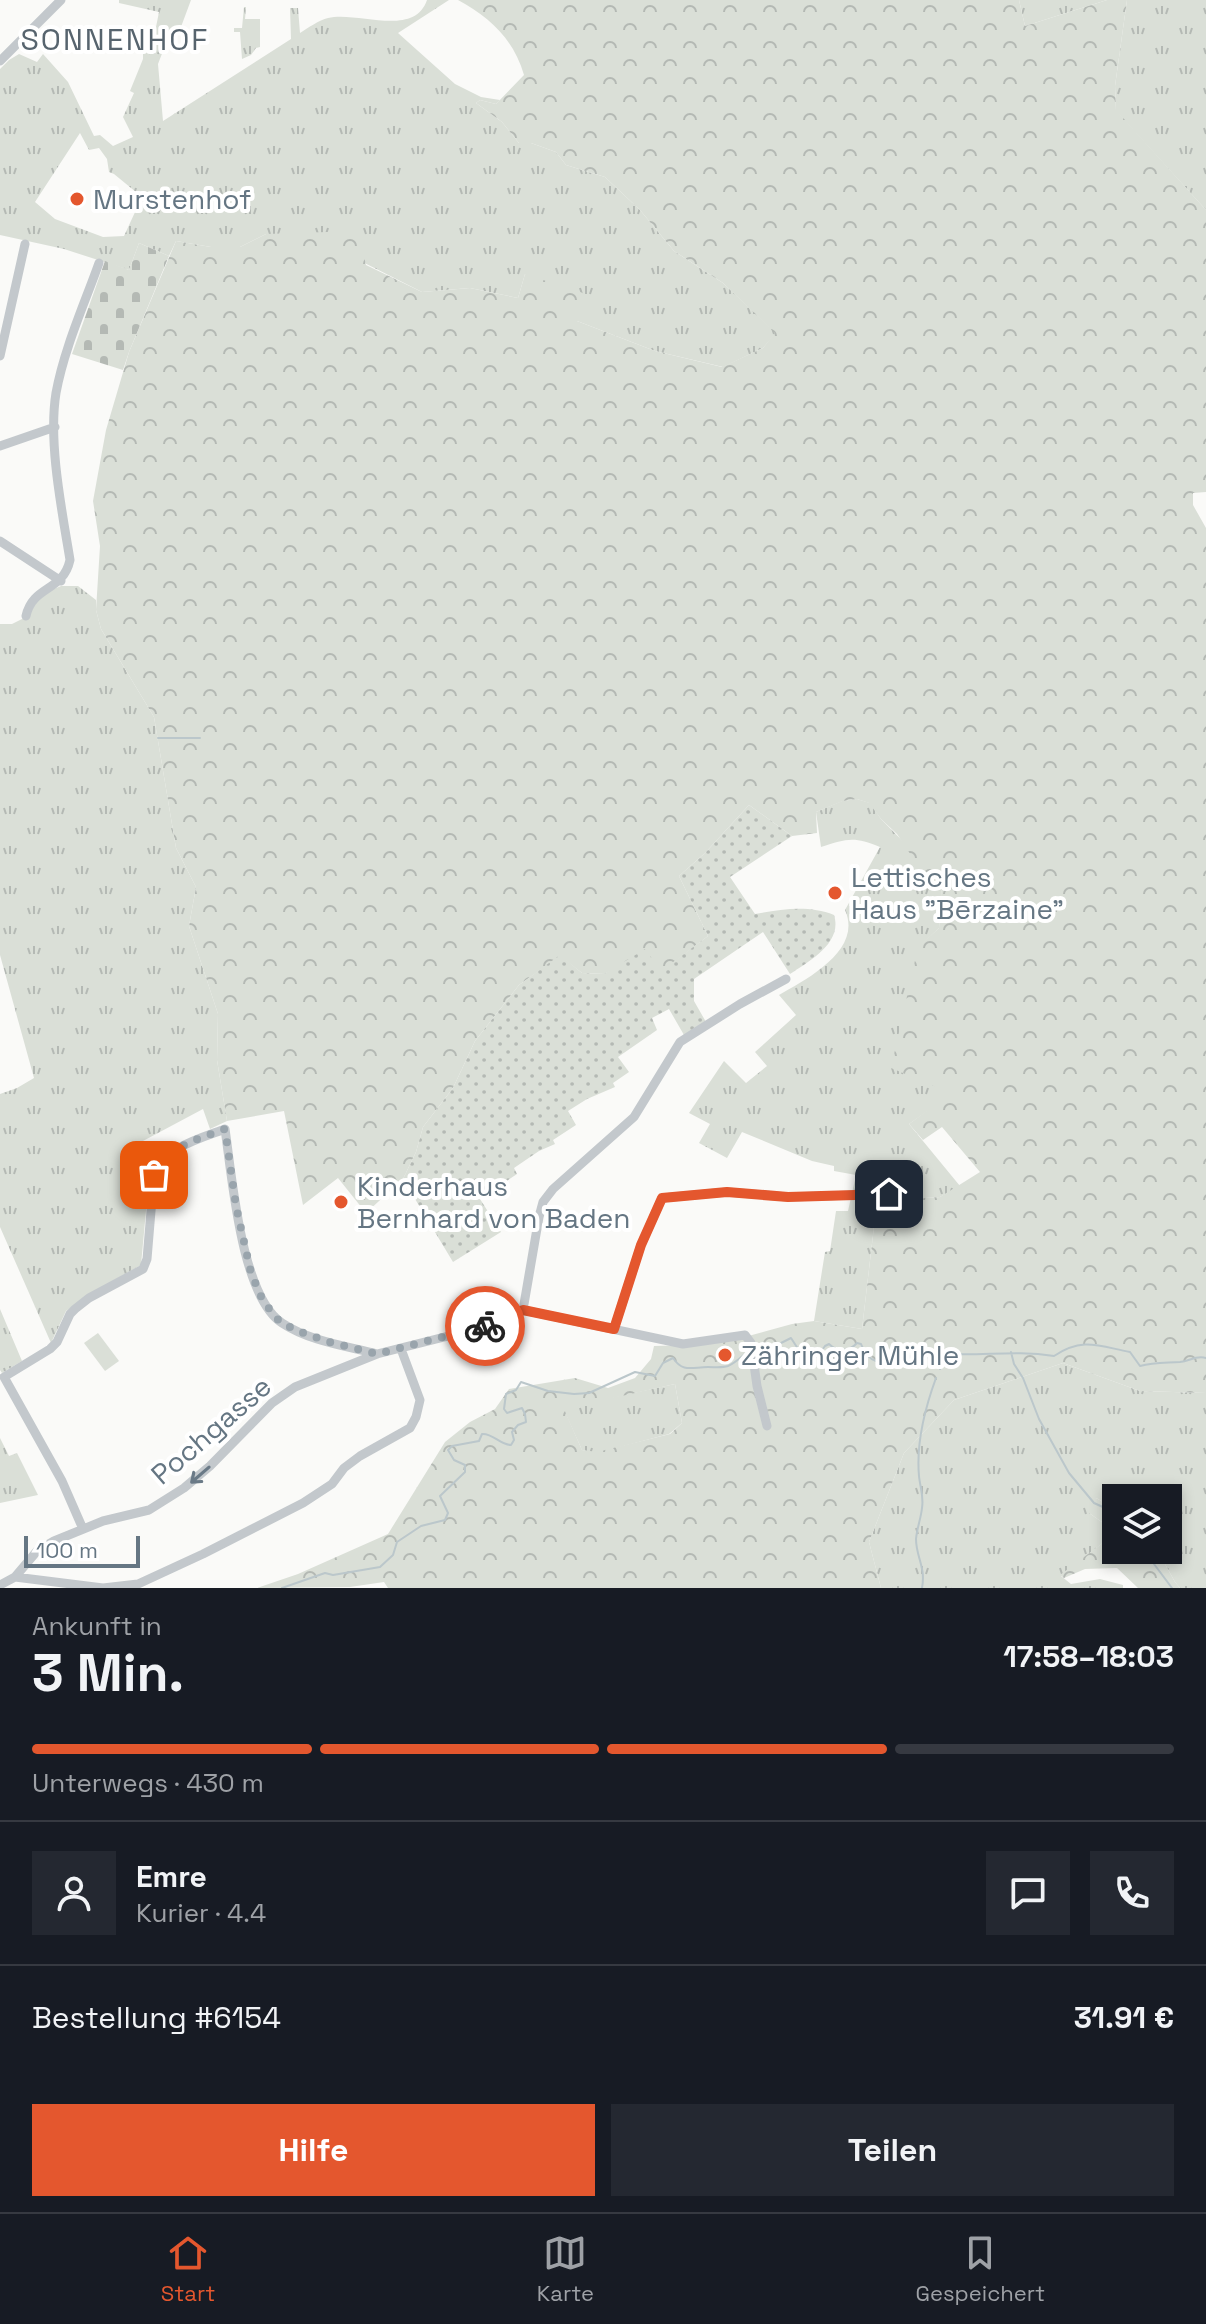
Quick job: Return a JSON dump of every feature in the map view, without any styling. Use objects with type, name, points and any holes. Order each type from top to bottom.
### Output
[{"type":"street","points":[[0,61],[61,0]]},
{"type":"street","points":[[0,356],[25,244]]},
{"type":"street","points":[[26,616],[26,611],[39,593],[61,581],[70,560],[58,486],[56,394],[99,263]]},
{"type":"street","points":[[0,446],[55,427]]},
{"type":"street","points":[[0,541],[61,581]]},
{"type":"street","points":[[767,1426],[748,1339],[683,1344],[523,1310],[539,1217],[543,1202],[553,1189],[634,1117],[680,1042],[786,979]]},
{"type":"street","points":[[83,1529],[62,1481],[4,1377],[50,1349],[57,1342],[70,1314],[89,1298],[143,1269],[147,1259],[154,1175],[157,1167],[174,1151],[225,1129],[251,1273],[270,1312],[280,1322],[298,1331],[377,1354]]},
{"type":"street","points":[[614,1329],[641,1245],[662,1198],[727,1192],[788,1197],[889,1194]]},
{"type":"street","name":"Pochgasse","points":[[0,1585],[15,1577],[37,1551],[54,1541],[83,1529],[149,1510],[184,1488],[272,1403],[295,1387],[377,1354],[484,1327],[523,1310]]},
{"type":"street","points":[[15,1577],[103,1588],[138,1584],[303,1503],[332,1484],[344,1468],[360,1456],[410,1428],[420,1400],[401,1349]]},
{"type":"green space","points":[[119,0],[191,0],[178,35],[163,51],[158,64],[163,121],[291,39],[290,8],[298,8],[300,33],[328,18],[398,21],[420,11],[427,0],[449,0],[398,33],[455,84],[481,97],[500,100],[496,104],[480,100],[476,103],[502,122],[519,143],[531,143],[556,152],[566,165],[605,177],[640,210],[674,251],[723,283],[776,333],[763,348],[723,367],[655,351],[577,321],[525,274],[518,298],[470,288],[422,292],[307,234],[266,234],[240,247],[211,247],[176,241],[169,256],[139,243],[129,270],[64,249],[0,235],[0,69],[19,54],[37,62],[43,54],[68,82],[94,136],[100,135],[113,146],[133,137],[123,117],[134,93],[130,91],[143,59],[143,49],[154,37],[159,12],[119,3]],"holes":[[[80,133],[89,150],[99,148],[107,159],[109,172],[142,197],[124,236],[103,237],[55,219],[35,202]]]},
{"type":"green space","points":[[458,0],[1019,0],[1025,26],[1107,0],[1127,0],[1115,86],[1116,110],[1206,210],[1206,492],[1193,493],[1193,505],[1206,528],[1206,1393],[1140,1391],[1063,1363],[954,1400],[904,1453],[869,1542],[881,1588],[388,1588],[384,1582],[350,1587],[257,1588],[298,1574],[388,1534],[445,1442],[470,1422],[495,1409],[509,1389],[575,1378],[608,1388],[635,1378],[651,1359],[654,1346],[741,1338],[814,1321],[862,1329],[877,1201],[940,1197],[980,1172],[942,1127],[923,1140],[909,1124],[951,1093],[891,1068],[918,947],[939,928],[942,881],[930,884],[897,834],[869,803],[857,799],[816,812],[817,833],[792,836],[749,805],[679,876],[708,936],[661,972],[619,967],[604,974],[582,973],[560,956],[519,985],[475,1041],[453,1088],[423,1127],[416,1152],[403,1179],[366,1213],[338,1178],[303,1205],[284,1111],[227,1121],[217,1060],[218,1014],[189,926],[196,887],[176,848],[154,717],[101,629],[96,610],[100,546],[93,501],[106,430],[129,352],[176,241],[211,247],[240,247],[266,234],[358,231],[366,265],[422,292],[470,288],[518,298],[525,274],[583,293],[577,321],[655,351],[722,367],[763,348],[775,333],[723,283],[674,251],[640,210],[605,177],[566,165],[556,152],[531,143],[519,143],[502,122],[476,103],[480,100],[496,104],[524,75],[507,40]],"holes":[[[675,1384],[682,1423],[670,1434],[597,1452],[582,1450],[564,1409]]]},
{"type":"green space","points":[[1019,0],[1107,0],[1025,26]]},
{"type":"green space","points":[[1127,0],[1206,0],[1206,210],[1116,111],[1115,86]]},
{"type":"green space","points":[[244,7],[245,19],[260,19],[260,47],[242,59],[240,32],[234,32],[234,28],[242,28]]},
{"type":"green space","points":[[139,243],[169,256],[123,370],[72,354],[105,261],[129,270]]},
{"type":"green space","points":[[61,586],[78,586],[96,600],[101,629],[154,717],[176,848],[196,887],[189,926],[218,1014],[217,1060],[227,1121],[210,1129],[203,1109],[143,1141],[149,1178],[141,1265],[66,1311],[51,1343],[0,1227],[0,1094],[34,1078],[0,955],[0,624],[12,624],[28,616],[42,594]]},
{"type":"green space","points":[[857,799],[870,803],[881,819],[942,881],[939,928],[918,948],[952,1094],[909,1124],[960,1186],[940,1197],[877,1201],[862,1329],[814,1321],[825,1252],[830,1251],[836,1211],[848,1211],[856,1175],[834,1171],[834,1166],[812,1161],[742,1132],[727,1158],[699,1143],[710,1124],[689,1113],[724,1061],[746,1083],[767,1066],[755,1052],[796,1015],[779,995],[829,962],[846,938],[848,924],[845,910],[880,847],[850,840],[821,847],[816,812],[842,801]]},
{"type":"green space","points":[[749,805],[792,836],[730,877],[755,914],[805,909],[834,915],[834,934],[829,943],[790,974],[763,932],[694,979],[694,1001],[706,1022],[684,1035],[669,1009],[652,1018],[657,1030],[618,1057],[629,1072],[613,1083],[615,1087],[568,1111],[576,1125],[553,1140],[555,1144],[514,1168],[517,1174],[480,1199],[501,1232],[453,1262],[403,1179],[416,1152],[423,1127],[453,1088],[475,1041],[519,985],[560,955],[582,973],[604,974],[645,949],[661,971],[708,936],[679,876]]},
{"type":"green space","points":[[0,1309],[22,1361],[2,1373],[0,1370]]},
{"type":"green space","points":[[98,1333],[119,1361],[105,1371],[84,1343]]},
{"type":"green space","points":[[1063,1363],[1140,1391],[1206,1393],[1206,1588],[1180,1588],[1165,1564],[1182,1564],[1182,1484],[1102,1484],[1102,1501],[1096,1498],[1089,1513],[1102,1522],[1102,1544],[1061,1576],[1071,1584],[1100,1579],[1123,1585],[1123,1588],[881,1588],[869,1542],[904,1453],[954,1400]]},
{"type":"green space","points":[[675,1384],[682,1423],[669,1434],[597,1453],[582,1450],[563,1408]]},
{"type":"green space","points":[[0,1438],[9,1456],[17,1453],[38,1495],[0,1503]]},
{"type":"green space","points":[[1096,1498],[1102,1501],[1102,1522],[1089,1513],[1084,1503]]},
{"type":"green space","points":[[1102,1544],[1102,1564],[1165,1564],[1180,1588],[1138,1588],[1117,1568],[1085,1569],[1064,1578],[1060,1575]]},
{"type":"waterway","points":[[158,738],[200,738]]},
{"type":"waterway","points":[[756,1350],[773,1347],[791,1338],[802,1355],[817,1357],[829,1344],[843,1350],[857,1343],[872,1359],[881,1362],[898,1354],[920,1358],[948,1354],[1026,1353],[1054,1356],[1082,1345],[1130,1352],[1140,1366],[1206,1358]]},
{"type":"waterway","points":[[282,1588],[325,1573],[333,1575],[380,1567],[393,1555],[397,1542],[421,1526],[445,1520],[448,1513],[440,1496],[465,1472],[465,1465],[454,1460],[448,1450],[452,1446],[479,1441],[482,1434],[511,1445],[514,1440],[512,1432],[526,1422],[522,1408],[507,1413],[504,1409],[506,1394],[516,1390],[521,1382],[548,1391],[589,1393],[635,1372],[655,1376],[663,1363],[673,1358],[684,1367],[723,1367],[734,1363],[750,1350]]},
{"type":"waterway","points":[[1011,1352],[1039,1419],[1069,1473],[1094,1503],[1102,1507]]},
{"type":"waterway","points":[[940,1369],[947,1356]]},
{"type":"waterway","points":[[922,1588],[923,1574],[916,1539],[922,1504],[919,1451],[925,1413],[936,1378]]},
{"type":"waterway","points":[[1154,1564],[1172,1588]]},
{"type":"way so far","points":[[154,1175],[163,1159],[174,1151],[225,1129],[236,1206],[251,1273],[270,1312],[280,1322],[298,1331],[377,1354],[485,1326]]},
{"type":"place","name":"Murstenhof","points":[[77,199]]},
{"type":"place","name":"Lettisches Haus \"Bērzaine\"","points":[[835,893]]},
{"type":"place","name":"Kinderhaus Bernhard von Baden","points":[[341,1202]]},
{"type":"place","name":"Zähringer Mühle","points":[[725,1355]]},
{"type":"district","name":"SONNENHOF","points":[[115,39]]},
{"type":"route","points":[[485,1326],[523,1310],[614,1329],[641,1245],[662,1198],[667,1196],[727,1192],[788,1197],[889,1194]]}]
